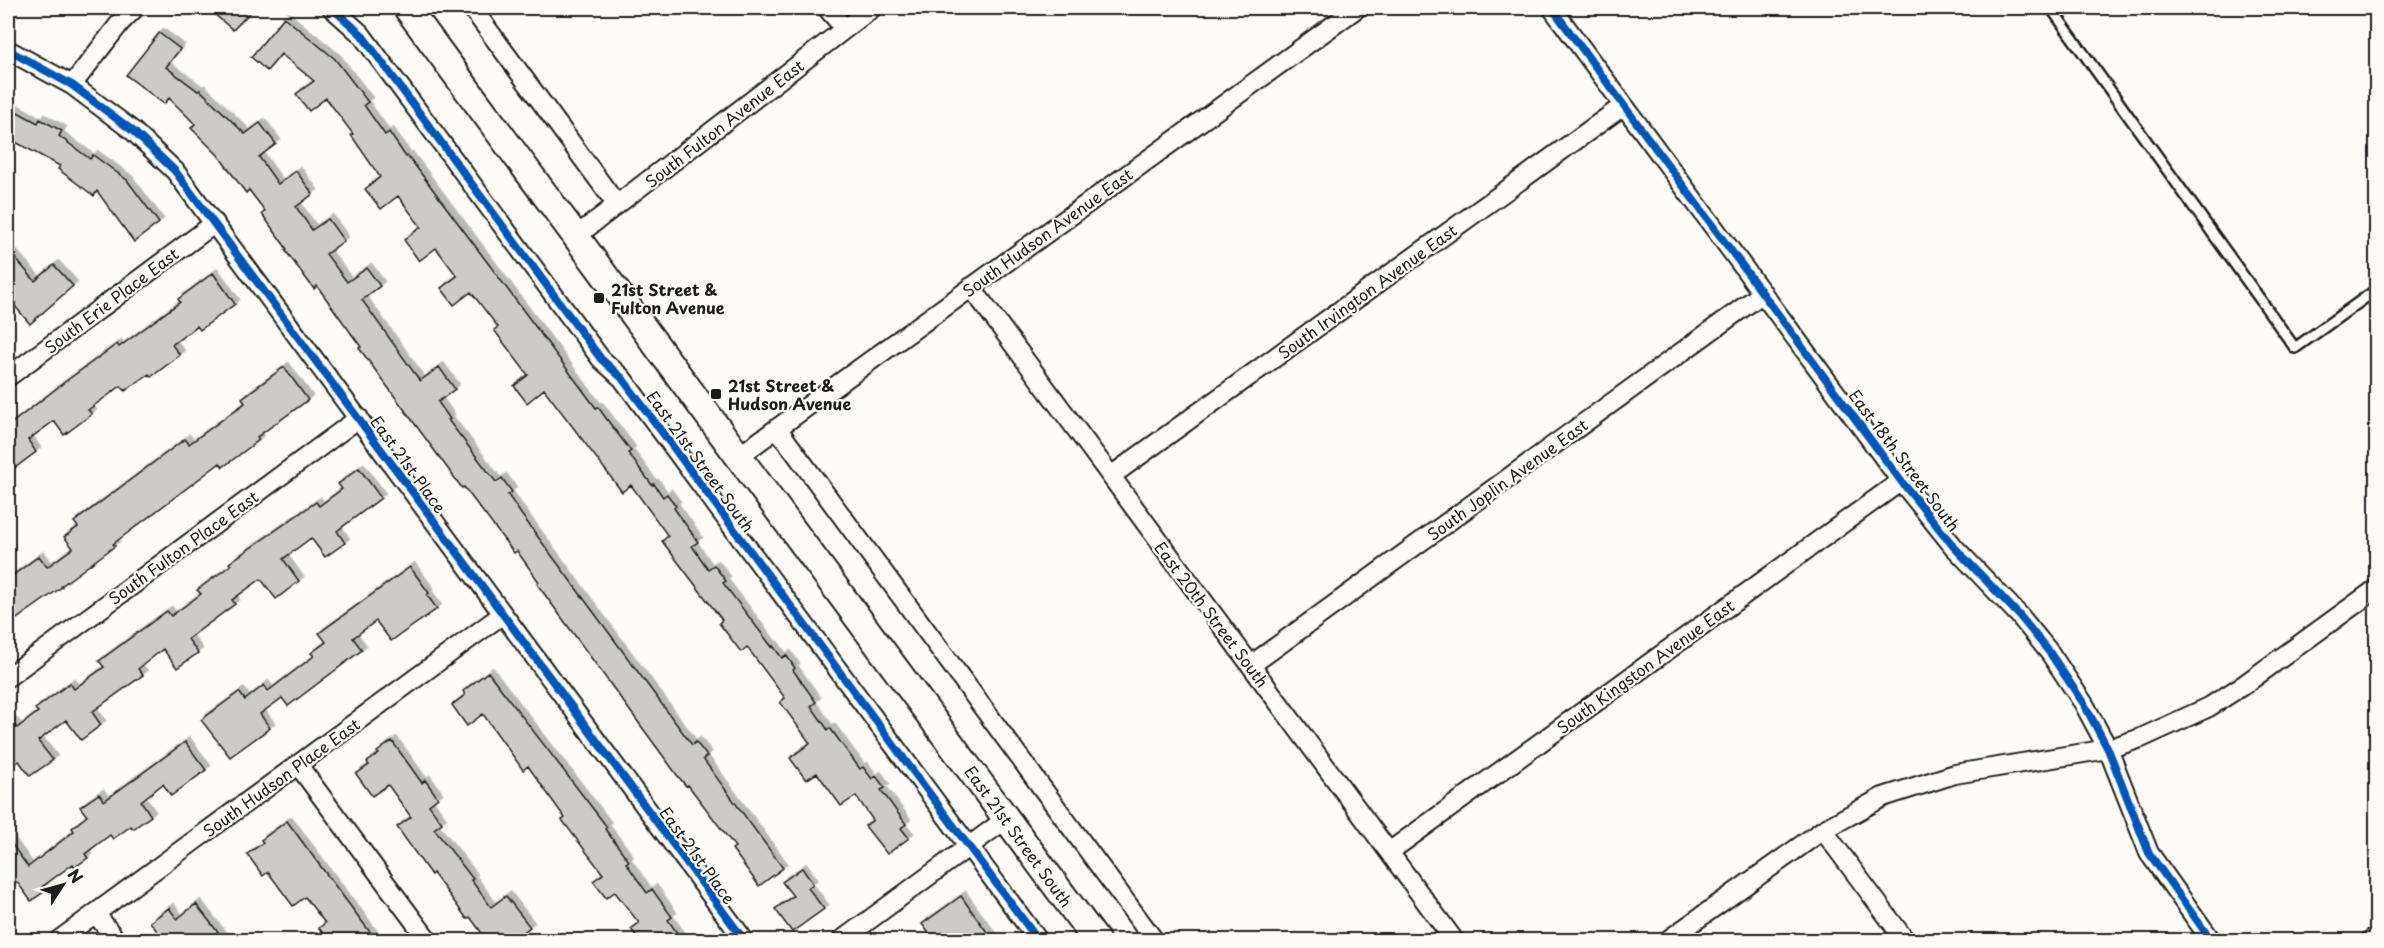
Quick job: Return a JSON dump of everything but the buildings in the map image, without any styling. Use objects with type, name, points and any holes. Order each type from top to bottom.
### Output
[{"type":"main road","name":"East 21st Street South","points":[[407,8],[1096,940]]},
{"type":"street","points":[[72,85],[120,23],[135,8]]},
{"type":"street","name":"East 21st Street South","points":[[332,8],[361,34],[601,359],[622,378],[1038,940]]},
{"type":"street","points":[[472,8],[617,205]]},
{"type":"street","points":[[826,8],[845,29]]},
{"type":"street","name":"South Fulton Avenue East","points":[[575,237],[872,8]]},
{"type":"street","name":"South Hudson Avenue East","points":[[739,456],[1357,8]]},
{"type":"street","name":"East 18th Street South","points":[[1552,8],[1901,481],[1954,547],[2019,615],[2050,653],[2084,704],[2108,749],[2149,853],[2211,940]]},
{"type":"street","name":"East 21st Place","points":[[8,50],[72,85],[133,131],[175,171],[744,940]]},
{"type":"street","name":"South Irvington Avenue East","points":[[1111,476],[1623,106]]},
{"type":"street","name":"South Erie Place East","points":[[9,372],[215,223]]},
{"type":"street","name":"East 20th Street South","points":[[971,287],[1454,940]]},
{"type":"street","name":"South Joplin Avenue East","points":[[1251,665],[1763,292]]},
{"type":"street","name":"South Fulton Place East","points":[[8,676],[359,418]]},
{"type":"street","points":[[777,428],[1154,940]]},
{"type":"street","name":"South Kingston Avenue East","points":[[1389,852],[1901,481]]},
{"type":"street","points":[[1668,940],[1823,830],[1883,797],[1955,774],[2108,749],[2141,738],[2209,706],[2245,684],[2376,589]]},
{"type":"street","name":"South Hudson Place East","points":[[59,940],[504,614]]},
{"type":"street","points":[[298,765],[428,940]]},
{"type":"street","points":[[842,940],[1006,819]]},
{"type":"street","points":[[1823,830],[1905,940]]},
{"type":"street","points":[[96,914],[116,940]]},
{"type":"street","points":[[2372,940],[2376,936]]},
{"type":"lane","points":[[2051,8],[2295,348],[2376,290]]},
{"type":"cycle path","points":[[332,8],[361,34],[601,359],[622,378],[1038,940]]},
{"type":"cycle path","points":[[1552,8],[1901,481],[1954,547],[2019,615],[2050,653],[2084,704],[2108,749],[2149,853],[2211,940]]},
{"type":"cycle path","points":[[8,50],[72,85],[133,131],[175,171],[744,940]]},
{"type":"place","name":"21st Street & Fulton Avenue","points":[[599,298]]},
{"type":"place","name":"21st Street & Hudson Avenue","points":[[716,394]]}]
